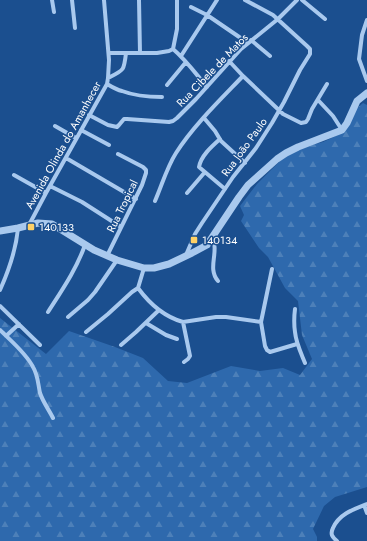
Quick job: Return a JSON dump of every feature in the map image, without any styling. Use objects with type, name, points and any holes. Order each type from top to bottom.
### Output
[{"type":"street","points":[[52,0],[54,12]]},
{"type":"street","points":[[72,0],[75,28]]},
{"type":"street","name":"Avenida Olinda do Amanhecer","points":[[29,225],[107,84],[108,54],[104,0]]},
{"type":"street","points":[[139,0],[140,53]]},
{"type":"street","points":[[173,49],[177,29],[177,0]]},
{"type":"street","points":[[181,56],[217,0]]},
{"type":"street","points":[[245,0],[278,19]]},
{"type":"street","name":"Rua Cibele de Matos","points":[[89,115],[108,125],[117,127],[124,119],[174,121],[186,110],[229,61],[249,42],[278,19],[297,0]]},
{"type":"street","points":[[302,0],[325,19]]},
{"type":"street","points":[[191,6],[270,56]]},
{"type":"street","name":"Rua João Paulo","points":[[186,256],[195,234],[225,189],[265,135],[310,54],[310,49],[278,19]]},
{"type":"street","points":[[367,20],[362,35],[359,59],[367,81]]},
{"type":"street","points":[[108,54],[157,53],[173,49]]},
{"type":"street","points":[[173,49],[181,56],[207,87]]},
{"type":"street","points":[[108,78],[121,71],[124,67],[126,53]]},
{"type":"street","points":[[229,61],[279,110],[289,117],[303,123],[308,119],[327,84]]},
{"type":"street","points":[[166,86],[186,62]]},
{"type":"street","points":[[155,201],[176,153],[190,134],[243,76]]},
{"type":"street","points":[[107,84],[131,94],[146,97],[162,97]]},
{"type":"street","points":[[0,231],[38,223],[52,224],[86,245],[117,260],[144,268],[162,266],[207,245],[248,185],[277,159],[286,153],[342,130],[358,101],[367,93]]},
{"type":"street","points":[[318,100],[333,116],[342,130]]},
{"type":"street","points":[[204,118],[220,139],[245,163]]},
{"type":"street","points":[[55,126],[76,138]]},
{"type":"street","points":[[81,130],[109,145]]},
{"type":"street","points":[[220,139],[208,150],[199,166],[200,169],[225,189]]},
{"type":"street","name":"Rua Tropical","points":[[107,256],[136,199],[145,178],[146,170],[140,165],[118,154]]},
{"type":"street","points":[[66,158],[136,199]]},
{"type":"street","points":[[187,193],[205,172]]},
{"type":"street","points":[[14,175],[46,193]]},
{"type":"street","points":[[50,186],[82,202],[121,227]]},
{"type":"street","points":[[0,290],[16,245],[18,228]]},
{"type":"street","points":[[213,237],[215,245],[213,272],[218,281]]},
{"type":"street","points":[[48,312],[67,283],[86,245]]},
{"type":"street","points":[[68,317],[95,292],[117,260]]},
{"type":"street","points":[[86,332],[138,288],[144,268]]},
{"type":"street","points":[[272,269],[261,322],[265,346],[268,351],[273,351],[298,344]]},
{"type":"street","points":[[138,288],[144,297],[159,310],[174,319],[183,322],[216,317],[261,322]]},
{"type":"street","points":[[0,306],[40,345]]},
{"type":"street","points":[[294,309],[294,331],[305,363]]},
{"type":"street","points":[[121,345],[159,310]]},
{"type":"street","points":[[183,322],[190,356],[184,362]]},
{"type":"street","points":[[146,323],[177,340]]},
{"type":"street","points":[[6,336],[19,324]]},
{"type":"street","points":[[0,330],[19,349],[32,365],[38,378],[41,395],[53,418]]},
{"type":"street","points":[[335,539],[331,534],[331,531],[336,520],[365,505],[367,513]]},
{"type":"green space","points":[[363,103],[367,105],[367,487],[335,497],[324,506],[313,529],[317,537],[317,541],[0,541],[0,318],[46,354],[69,331],[143,358],[168,381],[187,383],[231,366],[260,371],[283,368],[300,375],[312,359],[302,335],[298,301],[285,288],[268,257],[259,248],[241,221],[244,215],[240,206],[257,184],[290,151],[323,142],[338,135],[348,116]]},
{"type":"place","name":"140133","points":[[31,227]]},
{"type":"place","name":"140134","points":[[194,240]]}]
